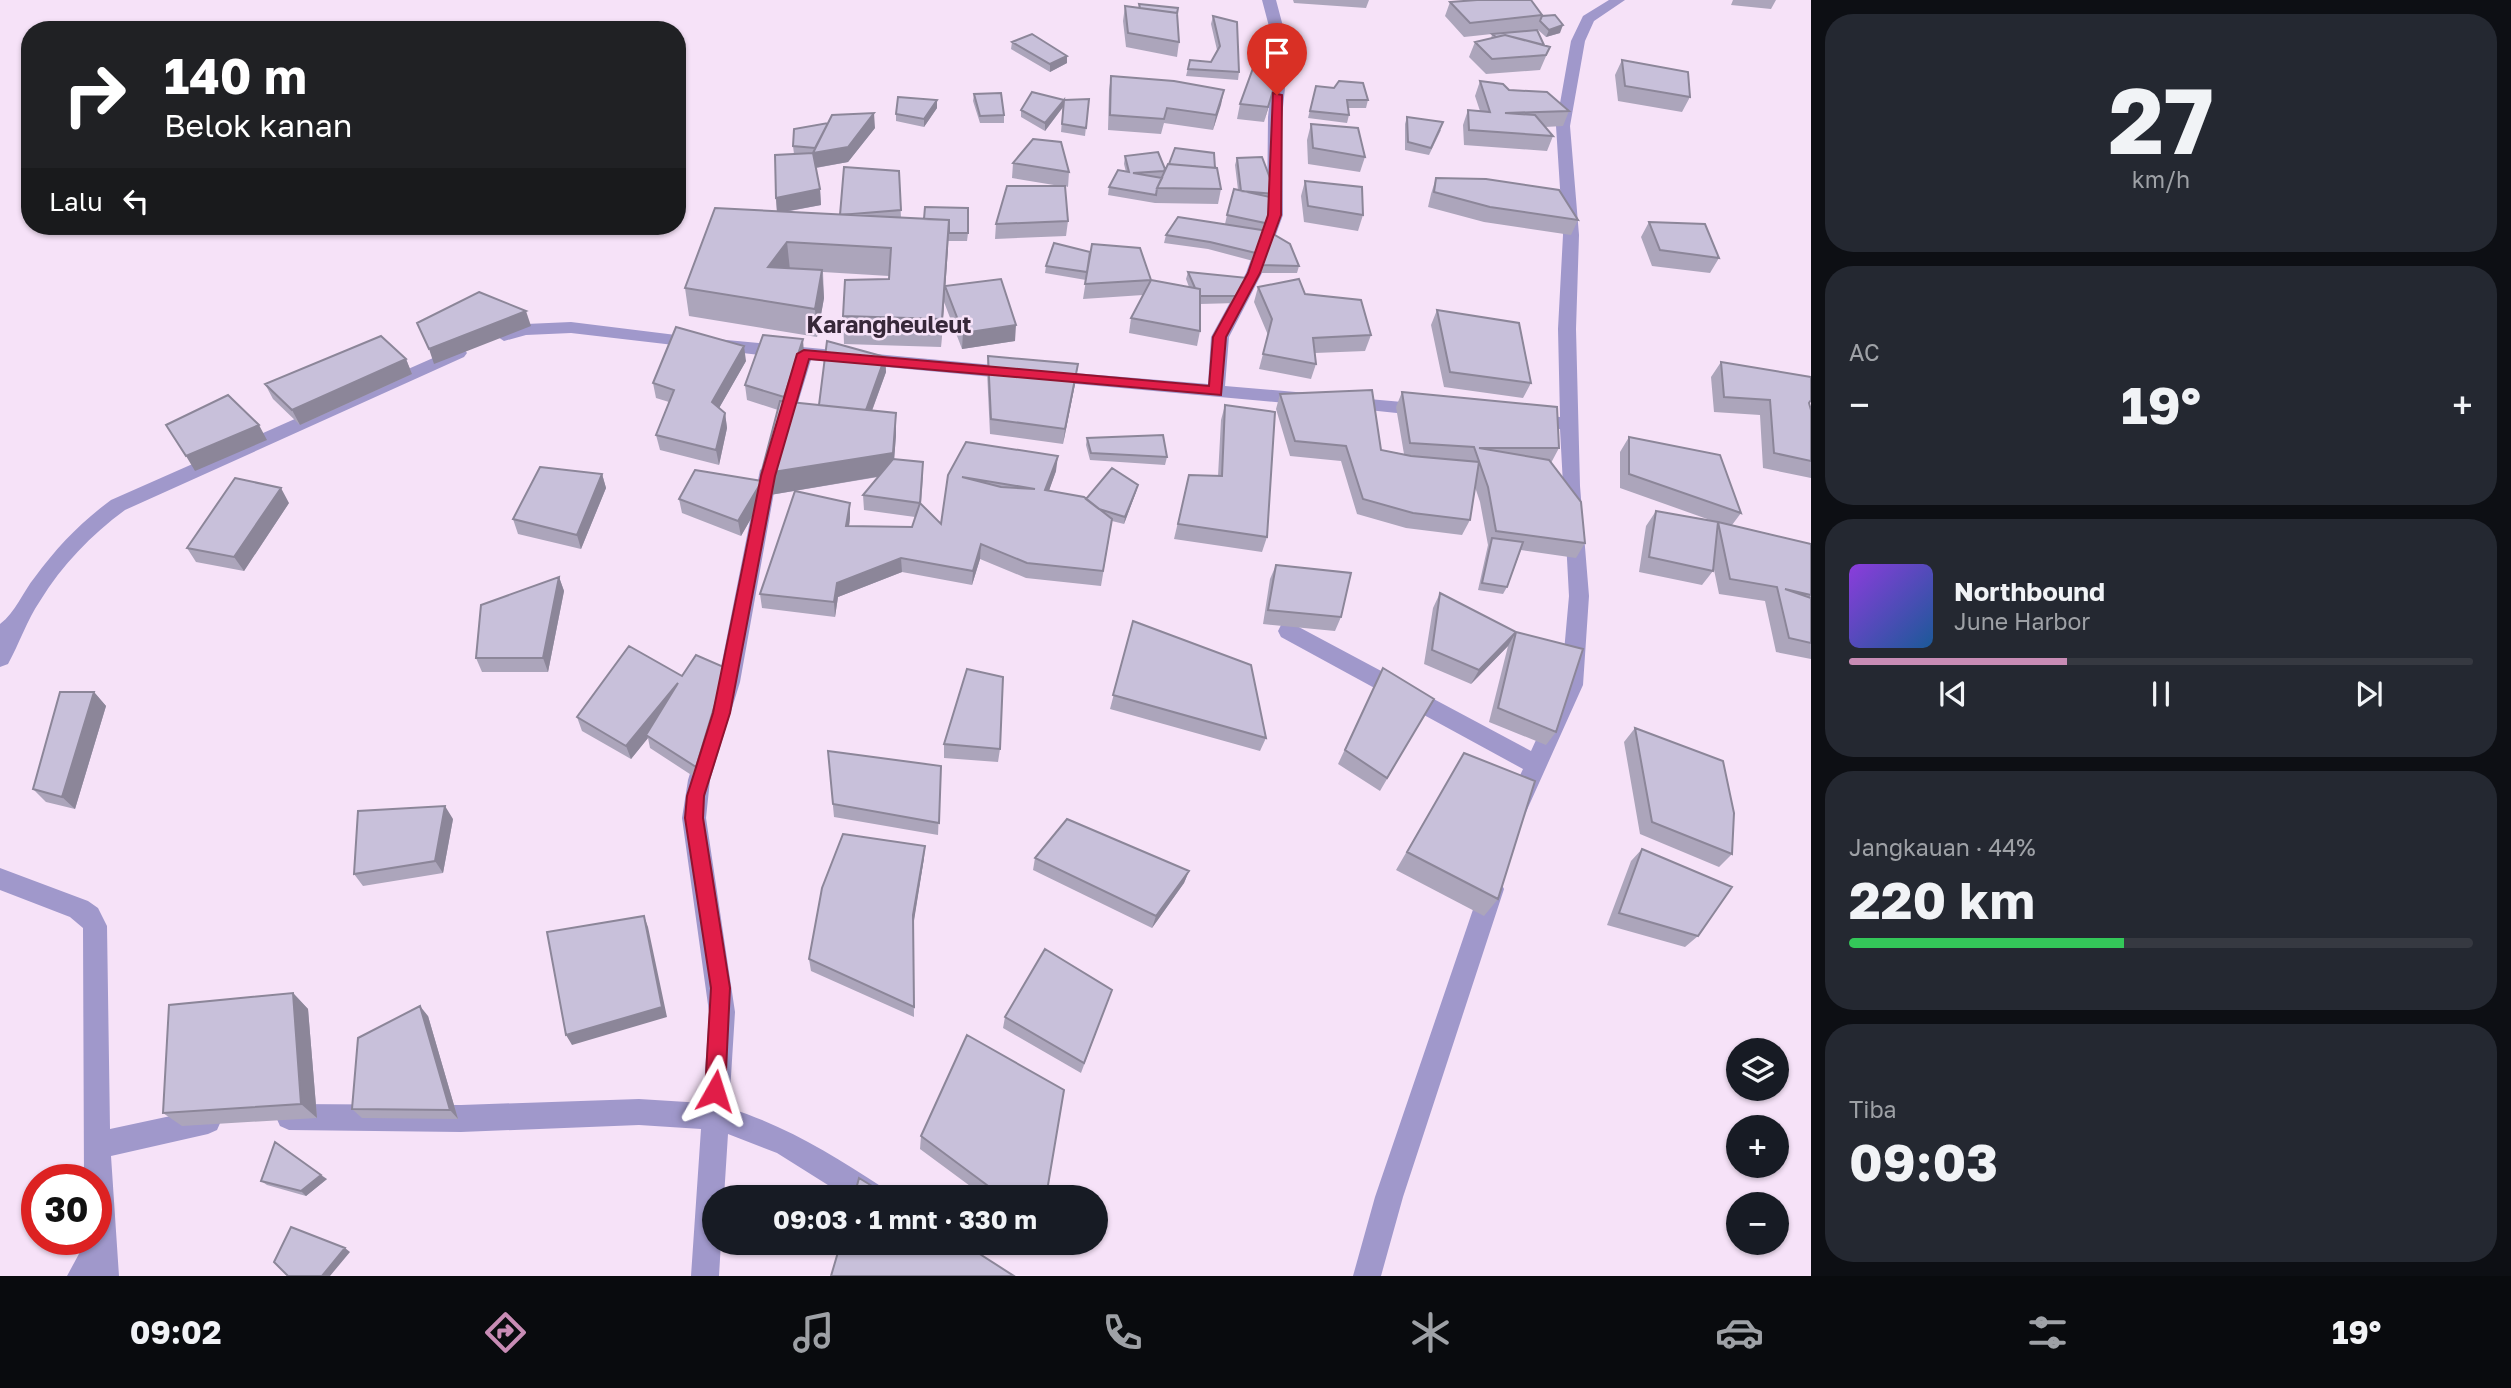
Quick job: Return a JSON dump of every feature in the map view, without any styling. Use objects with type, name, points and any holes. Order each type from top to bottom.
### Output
[{"type":"street","points":[[1216,391],[1220,337],[1254,273],[1275,215],[1275,117],[1282,49],[1269,0]]},
{"type":"street","points":[[1510,828],[1572,685],[1579,596],[1569,424],[1567,329],[1571,235],[1563,126],[1578,41],[1588,19],[1618,0]]},
{"type":"street","points":[[0,658],[29,600],[61,556],[95,522],[118,505],[482,343],[531,326],[569,326],[679,342],[1445,412]]},
{"type":"street","points":[[705,1276],[721,988],[694,818],[695,796],[722,713],[766,482],[804,354]]},
{"type":"street","points":[[1509,418],[1569,424]]},
{"type":"street","points":[[0,636],[21,620]]},
{"type":"street","points":[[1288,631],[1537,765]]},
{"type":"street","points":[[1367,1276],[1389,1197],[1499,866]]},
{"type":"street","points":[[0,879],[79,909],[89,915],[95,926],[98,1164]]},
{"type":"street","points":[[97,1145],[252,1117],[402,1120],[665,1113],[713,1118],[756,1130],[804,1153],[853,1185]]},
{"type":"street","points":[[80,1276],[93,1255]]},
{"type":"street","points":[[102,1255],[105,1276]]},
{"type":"building","points":[[1531,0],[1542,15],[1470,23],[1450,2]]},
{"type":"building","points":[[1139,4],[1178,8],[1177,14],[1140,8]]},
{"type":"building","points":[[1125,6],[1177,13],[1179,42],[1128,33]]},
{"type":"building","points":[[1555,15],[1563,25],[1549,30],[1540,21],[1542,16]]},
{"type":"building","points":[[1213,16],[1237,22],[1239,72],[1188,69],[1190,60],[1211,62],[1220,46]]},
{"type":"building","points":[[1537,30],[1544,45],[1505,35],[1496,37],[1492,34]]},
{"type":"building","points":[[1032,34],[1067,56],[1050,64],[1012,42]]},
{"type":"building","points":[[1505,35],[1550,47],[1546,55],[1492,59],[1475,42]]},
{"type":"building","points":[[1283,58],[1268,107],[1240,104],[1256,60]]},
{"type":"building","points":[[1622,60],[1688,72],[1690,97],[1625,86]]},
{"type":"building","points":[[1111,76],[1174,81],[1224,90],[1216,115],[1167,108],[1164,119],[1110,115]]},
{"type":"building","points":[[1339,81],[1363,83],[1368,100],[1347,100],[1349,115],[1310,111],[1316,86],[1334,88]]},
{"type":"building","points":[[1480,81],[1503,84],[1509,90],[1547,92],[1569,111],[1505,113],[1535,115],[1553,136],[1469,130],[1468,110],[1490,112]]},
{"type":"building","points":[[1032,92],[1064,100],[1045,123],[1021,110]]},
{"type":"building","points":[[1001,93],[1004,115],[980,116],[974,94]]},
{"type":"building","points":[[898,97],[937,100],[924,119],[896,114]]},
{"type":"building","points":[[1089,99],[1086,128],[1062,124],[1064,100]]},
{"type":"building","points":[[874,113],[848,147],[813,153],[832,115]]},
{"type":"building","points":[[1407,117],[1443,122],[1431,148],[1408,142]]},
{"type":"building","points":[[828,123],[815,148],[793,146],[794,129]]},
{"type":"building","points":[[1311,124],[1358,128],[1365,157],[1313,148]]},
{"type":"building","points":[[1033,139],[1061,142],[1069,172],[1013,163]]},
{"type":"building","points":[[1175,148],[1214,153],[1215,168],[1169,164]]},
{"type":"building","points":[[1158,152],[1164,171],[1133,173],[1162,178],[1156,195],[1109,187],[1118,170],[1129,172],[1125,156]]},
{"type":"building","points":[[813,153],[820,189],[776,198],[775,155]]},
{"type":"building","points":[[1262,157],[1276,194],[1241,191],[1237,158]]},
{"type":"building","points":[[1168,164],[1217,168],[1221,189],[1157,188]]},
{"type":"building","points":[[844,167],[899,171],[901,210],[840,215]]},
{"type":"building","points":[[1436,178],[1486,179],[1559,190],[1578,220],[1490,207],[1434,192]]},
{"type":"building","points":[[1305,181],[1362,187],[1363,215],[1308,206]]},
{"type":"building","points":[[1007,186],[1065,186],[1068,221],[996,224]]},
{"type":"building","points":[[1234,189],[1279,199],[1270,224],[1227,215]]},
{"type":"building","points":[[925,207],[968,208],[968,233],[949,233],[949,220],[924,219]]},
{"type":"building","points":[[715,208],[949,220],[942,319],[843,316],[845,280],[889,279],[891,248],[787,242],[768,267],[822,270],[815,309],[685,288]]},
{"type":"building","points":[[1178,217],[1268,231],[1290,244],[1299,266],[1256,265],[1260,254],[1166,235]]},
{"type":"building","points":[[1649,222],[1705,224],[1719,258],[1660,250]]},
{"type":"building","points":[[1054,243],[1090,252],[1087,272],[1046,266]]},
{"type":"building","points":[[1092,244],[1140,248],[1151,280],[1085,284]]},
{"type":"building","points":[[1188,272],[1248,278],[1238,296],[1200,296],[1200,289],[1195,288]]},
{"type":"building","points":[[1001,279],[1016,325],[963,333],[945,286]]},
{"type":"building","points":[[1299,279],[1305,294],[1361,300],[1371,335],[1313,338],[1316,364],[1263,354],[1272,319],[1258,287]]},
{"type":"building","points":[[1151,280],[1200,289],[1200,331],[1131,318]]},
{"type":"building","points":[[479,292],[526,311],[429,349],[417,323]]},
{"type":"building","points":[[1437,310],[1519,323],[1531,383],[1450,372]]},
{"type":"building","points":[[676,327],[744,346],[712,402],[725,413],[716,450],[656,435],[674,390],[653,383]]},
{"type":"building","points":[[763,335],[803,339],[784,397],[745,385]]},
{"type":"building","points":[[381,336],[406,359],[292,410],[265,384]]},
{"type":"building","points":[[827,341],[885,357],[866,410],[819,405]]},
{"type":"building","points":[[988,356],[1078,364],[1065,429],[991,419]]},
{"type":"building","points":[[1721,362],[1811,377],[1811,461],[1774,453],[1770,400],[1724,397]]},
{"type":"building","points":[[1372,390],[1381,450],[1411,456],[1479,462],[1470,520],[1413,513],[1363,499],[1346,446],[1295,441],[1280,394]]},
{"type":"building","points":[[1402,392],[1557,407],[1559,448],[1479,448],[1549,460],[1581,502],[1585,543],[1496,531],[1488,487],[1474,447],[1410,443]]},
{"type":"building","points":[[228,395],[259,425],[186,456],[166,425]]},
{"type":"building","points":[[780,401],[896,413],[893,453],[761,474]]},
{"type":"building","points":[[1225,405],[1275,412],[1267,537],[1178,524],[1189,475],[1222,476]]},
{"type":"building","points":[[1163,435],[1167,457],[1091,453],[1087,438]]},
{"type":"building","points":[[1629,437],[1720,455],[1741,513],[1629,474]]},
{"type":"building","points":[[966,442],[1058,456],[1045,490],[1084,497],[1112,519],[1103,571],[1027,563],[981,544],[973,571],[901,558],[837,583],[834,602],[760,594],[795,491],[850,503],[846,526],[912,527],[920,503],[941,524],[948,475]],"holes":[[[962,477],[1035,489],[1001,487]]]},
{"type":"building","points":[[893,459],[923,462],[920,503],[863,495]]},
{"type":"building","points":[[540,467],[602,474],[577,535],[513,519]]},
{"type":"building","points":[[1112,468],[1138,485],[1125,517],[1099,509],[1086,499]]},
{"type":"building","points":[[695,470],[762,481],[738,521],[679,499]]},
{"type":"building","points":[[235,478],[281,488],[234,557],[187,548]]},
{"type":"building","points":[[1656,511],[1718,522],[1713,571],[1649,557]]},
{"type":"building","points":[[1718,522],[1811,544],[1811,595],[1785,589],[1811,598],[1811,643],[1789,638],[1777,587],[1730,579]]},
{"type":"building","points":[[1492,538],[1523,542],[1507,587],[1482,583]]},
{"type":"building","points":[[1276,565],[1351,573],[1341,617],[1268,610]]},
{"type":"building","points":[[559,577],[543,658],[476,658],[481,605]]},
{"type":"building","points":[[1440,593],[1516,632],[1479,670],[1432,650]]},
{"type":"building","points":[[1133,621],[1251,665],[1266,738],[1113,695]]},
{"type":"building","points":[[1516,632],[1583,649],[1556,732],[1498,708]]},
{"type":"building","points":[[629,646],[682,676],[696,655],[726,668],[696,767],[646,735],[678,683],[626,746],[577,717]]},
{"type":"building","points":[[1383,668],[1434,699],[1387,778],[1345,750]]},
{"type":"building","points":[[967,669],[1003,677],[1000,749],[944,744]]},
{"type":"building","points":[[60,692],[94,692],[62,797],[33,789]]},
{"type":"building","points":[[1635,728],[1723,761],[1734,813],[1732,854],[1652,822]]},
{"type":"building","points":[[828,751],[941,766],[939,823],[833,804]]},
{"type":"building","points":[[1464,753],[1535,781],[1498,899],[1407,852]]},
{"type":"building","points":[[445,806],[435,861],[354,874],[358,811]]},
{"type":"building","points":[[1067,819],[1189,871],[1156,916],[1035,858]]},
{"type":"building","points":[[843,834],[925,846],[913,915],[914,1007],[809,959],[822,888]]},
{"type":"building","points":[[1642,849],[1732,887],[1698,936],[1619,913]]},
{"type":"building","points":[[644,916],[662,1007],[566,1035],[547,932]]},
{"type":"building","points":[[1045,949],[1112,990],[1084,1063],[1005,1017]]},
{"type":"building","points":[[293,993],[301,1104],[163,1113],[169,1005]]},
{"type":"building","points":[[420,1006],[450,1110],[352,1109],[358,1038]]},
{"type":"building","points":[[967,1035],[1064,1090],[1048,1185],[987,1185],[921,1136]]},
{"type":"building","points":[[275,1142],[321,1175],[301,1191],[261,1181]]},
{"type":"building","points":[[859,1178],[870,1185],[857,1185]]},
{"type":"building","points":[[291,1227],[345,1248],[322,1276],[288,1276],[274,1262]]},
{"type":"building","points":[[837,1255],[981,1255],[1014,1276],[831,1276]]},
{"type":"district","name":"Karangheuleut","points":[[889,324]]},
{"type":"route","points":[[715,1091],[722,1012],[721,988],[694,818],[695,796],[722,713],[768,476],[804,354],[1216,391],[1220,337],[1254,273],[1275,215],[1277,95]]}]
